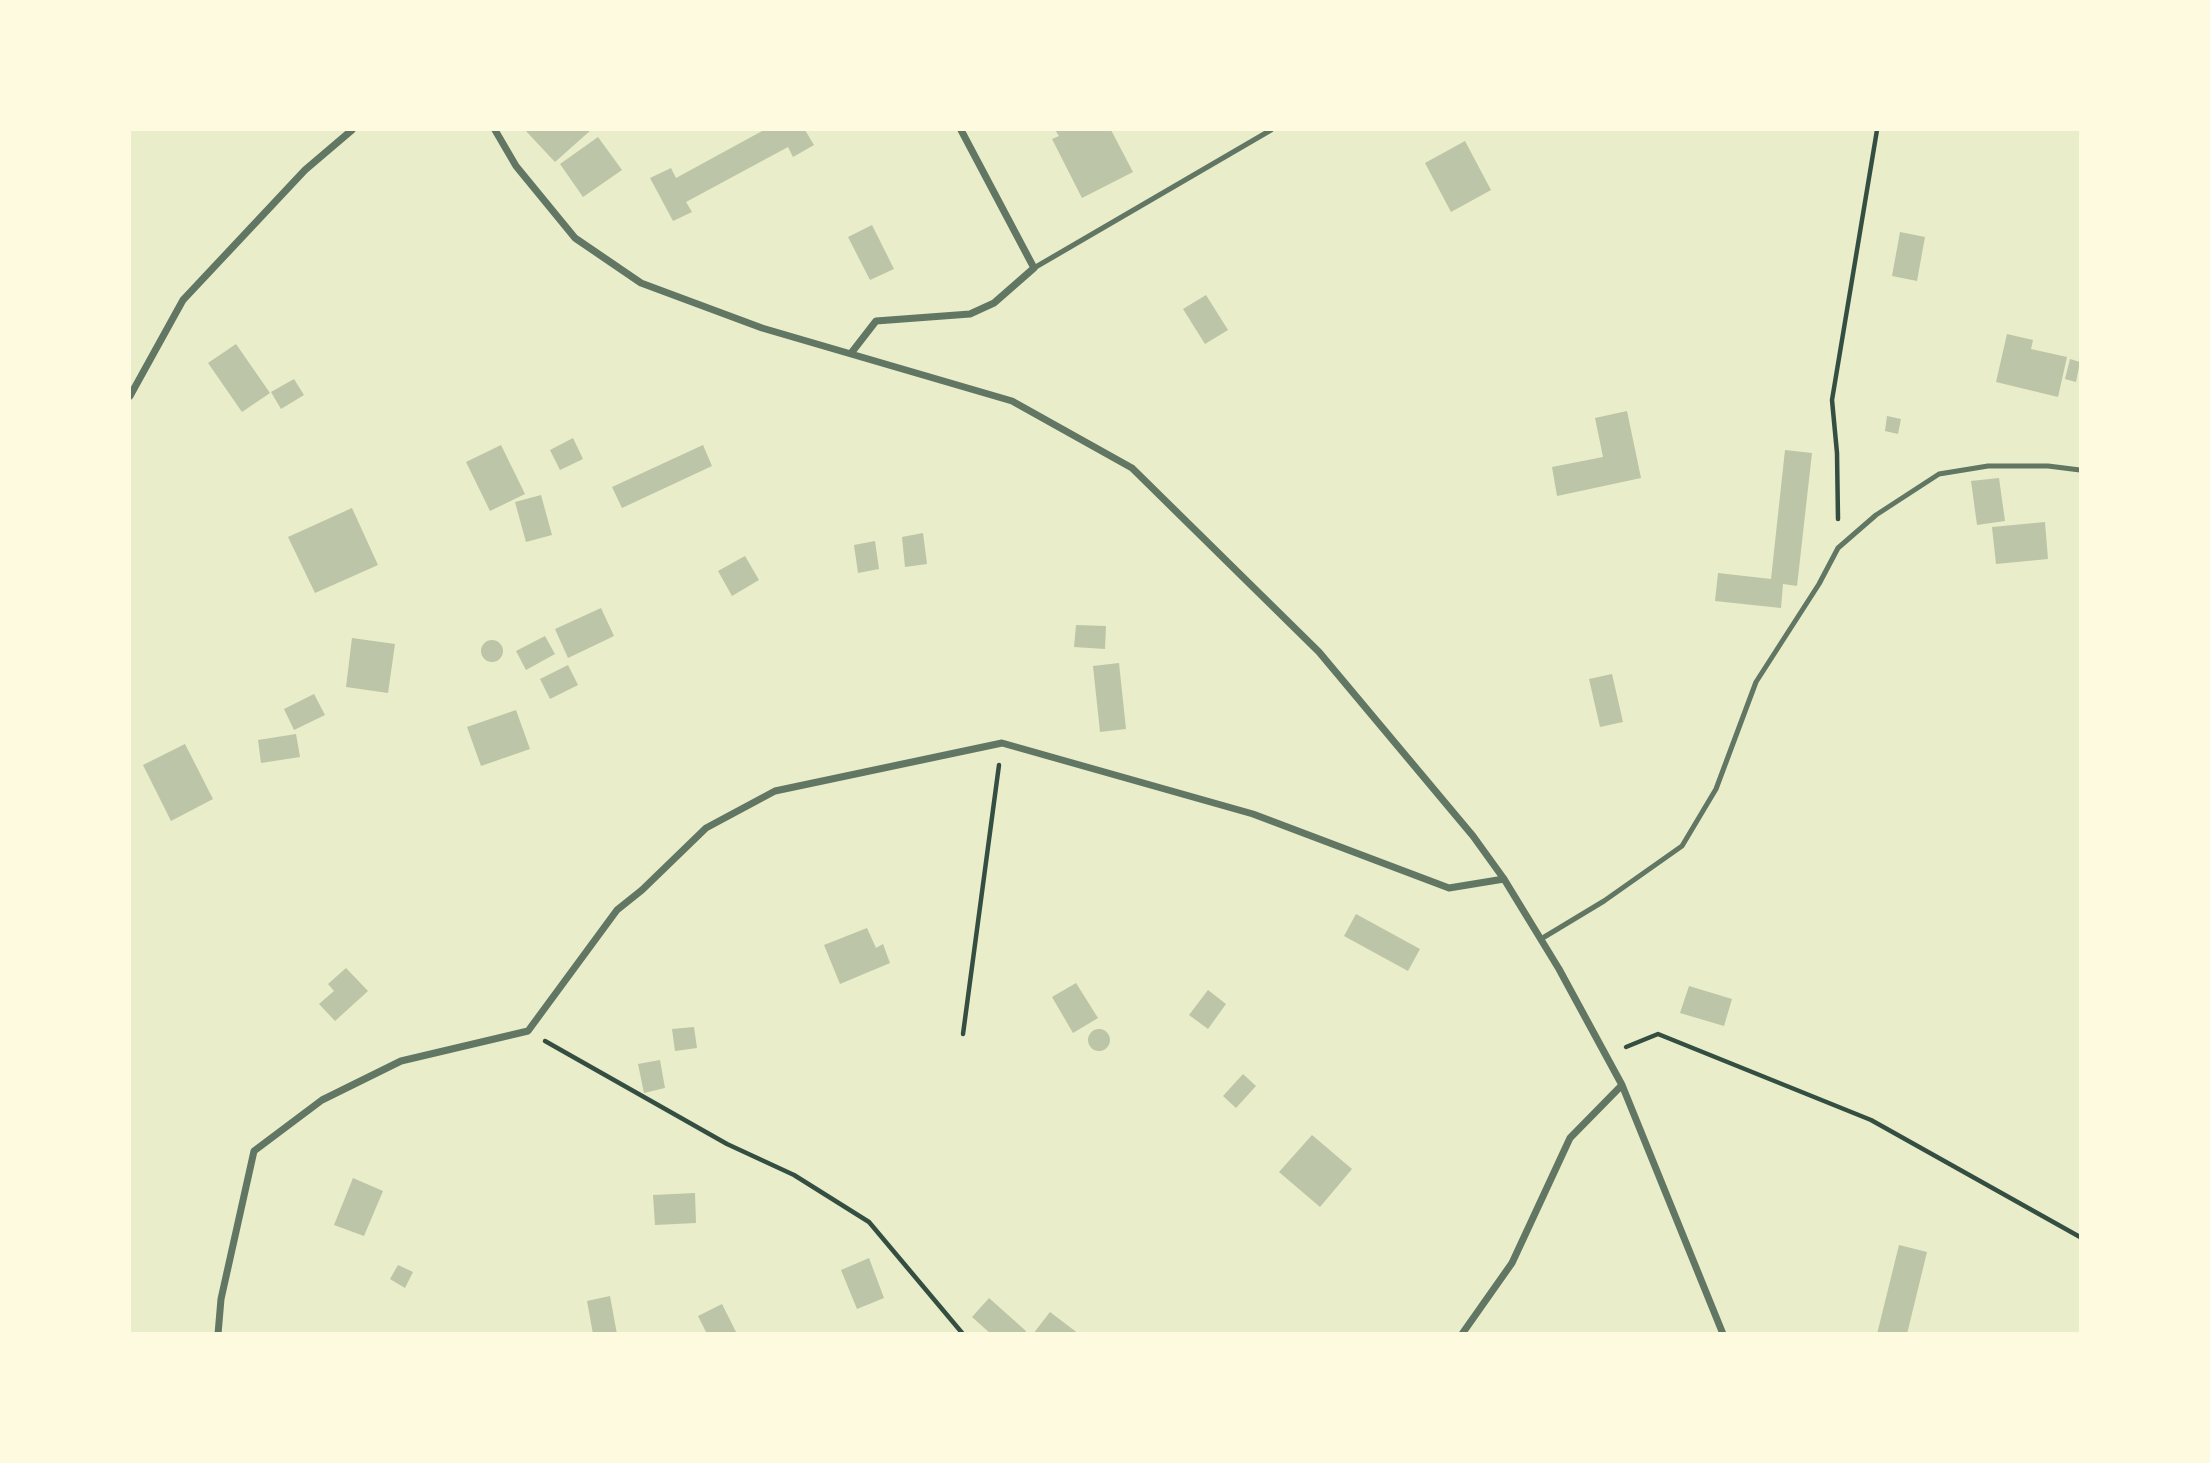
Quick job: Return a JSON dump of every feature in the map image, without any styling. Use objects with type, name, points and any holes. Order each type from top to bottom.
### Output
[{"type":"street","points":[[130,396],[183,300],[306,170],[352,130]]},
{"type":"street","points":[[495,130],[516,166],[575,238],[641,283],[762,328],[852,352],[1012,401],[1132,468],[1319,652],[1473,836],[1504,879],[1541,939],[1622,1084],[1723,1334]]},
{"type":"street","points":[[852,352],[876,321],[970,314],[994,303],[1034,268],[961,130]]},
{"type":"street","points":[[218,1334],[221,1298],[254,1151],[322,1100],[401,1061],[528,1031],[617,910],[642,890],[706,828],[775,791],[1002,744],[1253,814],[1449,888],[1504,879]]},
{"type":"street","points":[[1462,1334],[1512,1263],[1570,1139],[1622,1084]]},
{"type":"lane","points":[[1034,268],[1271,130]]},
{"type":"lane","points":[[1541,939],[1604,901],[1682,846],[1716,789],[1756,682],[1819,584],[1838,548],[1876,515],[1939,474],[1988,466],[2048,466],[2081,470]]},
{"type":"path","points":[[1838,548],[1837,453],[1832,400],[1877,130]]},
{"type":"path","points":[[963,1034],[1002,744]]},
{"type":"path","points":[[528,1031],[715,1137],[794,1175],[869,1222],[963,1334]]},
{"type":"path","points":[[1606,1055],[1658,1034],[1871,1120],[2081,1237]]},
{"type":"building","points":[[525,130],[591,130],[555,162]]},
{"type":"building","points":[[764,130],[805,130],[814,145],[793,157],[788,147],[686,202],[692,212],[673,221],[650,178],[671,168],[676,178]]},
{"type":"building","points":[[1055,130],[1111,130],[1133,172],[1082,198],[1052,139],[1059,136]]},
{"type":"building","points":[[598,137],[622,170],[583,197],[560,164]]},
{"type":"building","points":[[1465,141],[1491,190],[1451,212],[1425,163]]},
{"type":"building","points":[[872,225],[894,269],[870,280],[848,237]]},
{"type":"building","points":[[1900,232],[1925,237],[1917,281],[1892,276]]},
{"type":"building","points":[[1206,295],[1228,330],[1205,344],[1183,309]]},
{"type":"building","points":[[2007,334],[2033,340],[2031,349],[2067,357],[2058,397],[1996,382]]},
{"type":"building","points":[[236,344],[270,393],[242,412],[208,363]]},
{"type":"building","points":[[2070,359],[2080,362],[2076,382],[2065,379]]},
{"type":"building","points":[[294,379],[304,395],[281,409],[271,392]]},
{"type":"building","points":[[1627,411],[1641,478],[1557,496],[1552,467],[1603,457],[1595,418]]},
{"type":"building","points":[[1887,416],[1901,419],[1898,434],[1885,431]]},
{"type":"building","points":[[573,438],[583,459],[560,470],[550,450]]},
{"type":"building","points":[[501,445],[525,494],[490,511],[466,462]]},
{"type":"building","points":[[703,445],[712,466],[622,508],[612,487]]},
{"type":"building","points":[[1785,450],[1812,453],[1797,586],[1783,584],[1781,608],[1715,601],[1718,573],[1771,579]]},
{"type":"building","points":[[1999,478],[2005,521],[1977,525],[1971,481]]},
{"type":"building","points":[[541,495],[552,535],[526,542],[515,502]]},
{"type":"building","points":[[352,508],[378,565],[315,593],[288,537]]},
{"type":"building","points":[[2045,522],[2048,559],[1996,564],[1992,527]]},
{"type":"building","points":[[923,533],[927,564],[905,567],[902,537]]},
{"type":"building","points":[[875,541],[879,569],[858,573],[854,545]]},
{"type":"building","points":[[745,556],[759,580],[732,596],[718,571]]},
{"type":"building","points":[[601,608],[614,636],[568,658],[555,629]]},
{"type":"building","points":[[1076,625],[1106,626],[1105,649],[1074,647]]},
{"type":"building","points":[[545,636],[555,654],[526,670],[516,651]]},
{"type":"building","points":[[352,638],[395,644],[388,693],[346,687]]},
{"type":"building","points":[[492,640],[500,643],[503,651],[500,659],[492,662],[484,659],[481,651],[484,643]]},
{"type":"building","points":[[1119,663],[1126,729],[1100,732],[1093,666]]},
{"type":"building","points":[[568,665],[578,685],[550,699],[540,679]]},
{"type":"building","points":[[1612,674],[1623,722],[1600,727],[1589,679]]},
{"type":"building","points":[[314,694],[325,715],[294,730],[284,709]]},
{"type":"building","points":[[516,710],[530,749],[481,766],[467,727]]},
{"type":"building","points":[[296,734],[300,757],[261,763],[258,740]]},
{"type":"building","points":[[185,744],[213,799],[171,821],[143,765]]},
{"type":"building","points":[[1356,914],[1420,949],[1408,971],[1344,936]]},
{"type":"building","points":[[867,928],[876,948],[883,944],[890,963],[840,984],[824,945]]},
{"type":"building","points":[[346,968],[368,991],[335,1021],[319,1004],[334,991],[328,984]]},
{"type":"building","points":[[1076,983],[1098,1018],[1073,1033],[1052,997]]},
{"type":"building","points":[[1689,986],[1732,999],[1724,1026],[1680,1013]]},
{"type":"building","points":[[1208,990],[1226,1004],[1208,1029],[1189,1015]]},
{"type":"building","points":[[694,1027],[697,1048],[675,1051],[672,1029]]},
{"type":"building","points":[[1099,1029],[1107,1032],[1110,1040],[1107,1048],[1099,1051],[1091,1048],[1088,1040],[1091,1032]]},
{"type":"building","points":[[660,1060],[665,1088],[644,1093],[638,1064]]},
{"type":"building","points":[[1243,1074],[1256,1086],[1236,1108],[1223,1096]]},
{"type":"building","points":[[1312,1135],[1352,1169],[1320,1207],[1279,1172]]},
{"type":"building","points":[[353,1178],[383,1191],[364,1236],[334,1225]]},
{"type":"building","points":[[695,1193],[696,1223],[655,1225],[653,1195]]},
{"type":"building","points":[[1899,1245],[1927,1252],[1907,1334],[1877,1334]]},
{"type":"building","points":[[869,1258],[884,1298],[857,1309],[841,1270]]},
{"type":"building","points":[[398,1265],[413,1272],[405,1288],[390,1279]]},
{"type":"building","points":[[610,1296],[617,1334],[593,1334],[587,1301]]},
{"type":"building","points":[[989,1298],[1026,1331],[1024,1334],[991,1334],[972,1317]]},
{"type":"building","points":[[722,1304],[737,1334],[707,1334],[698,1316]]},
{"type":"building","points":[[1050,1312],[1079,1334],[1033,1334]]}]
